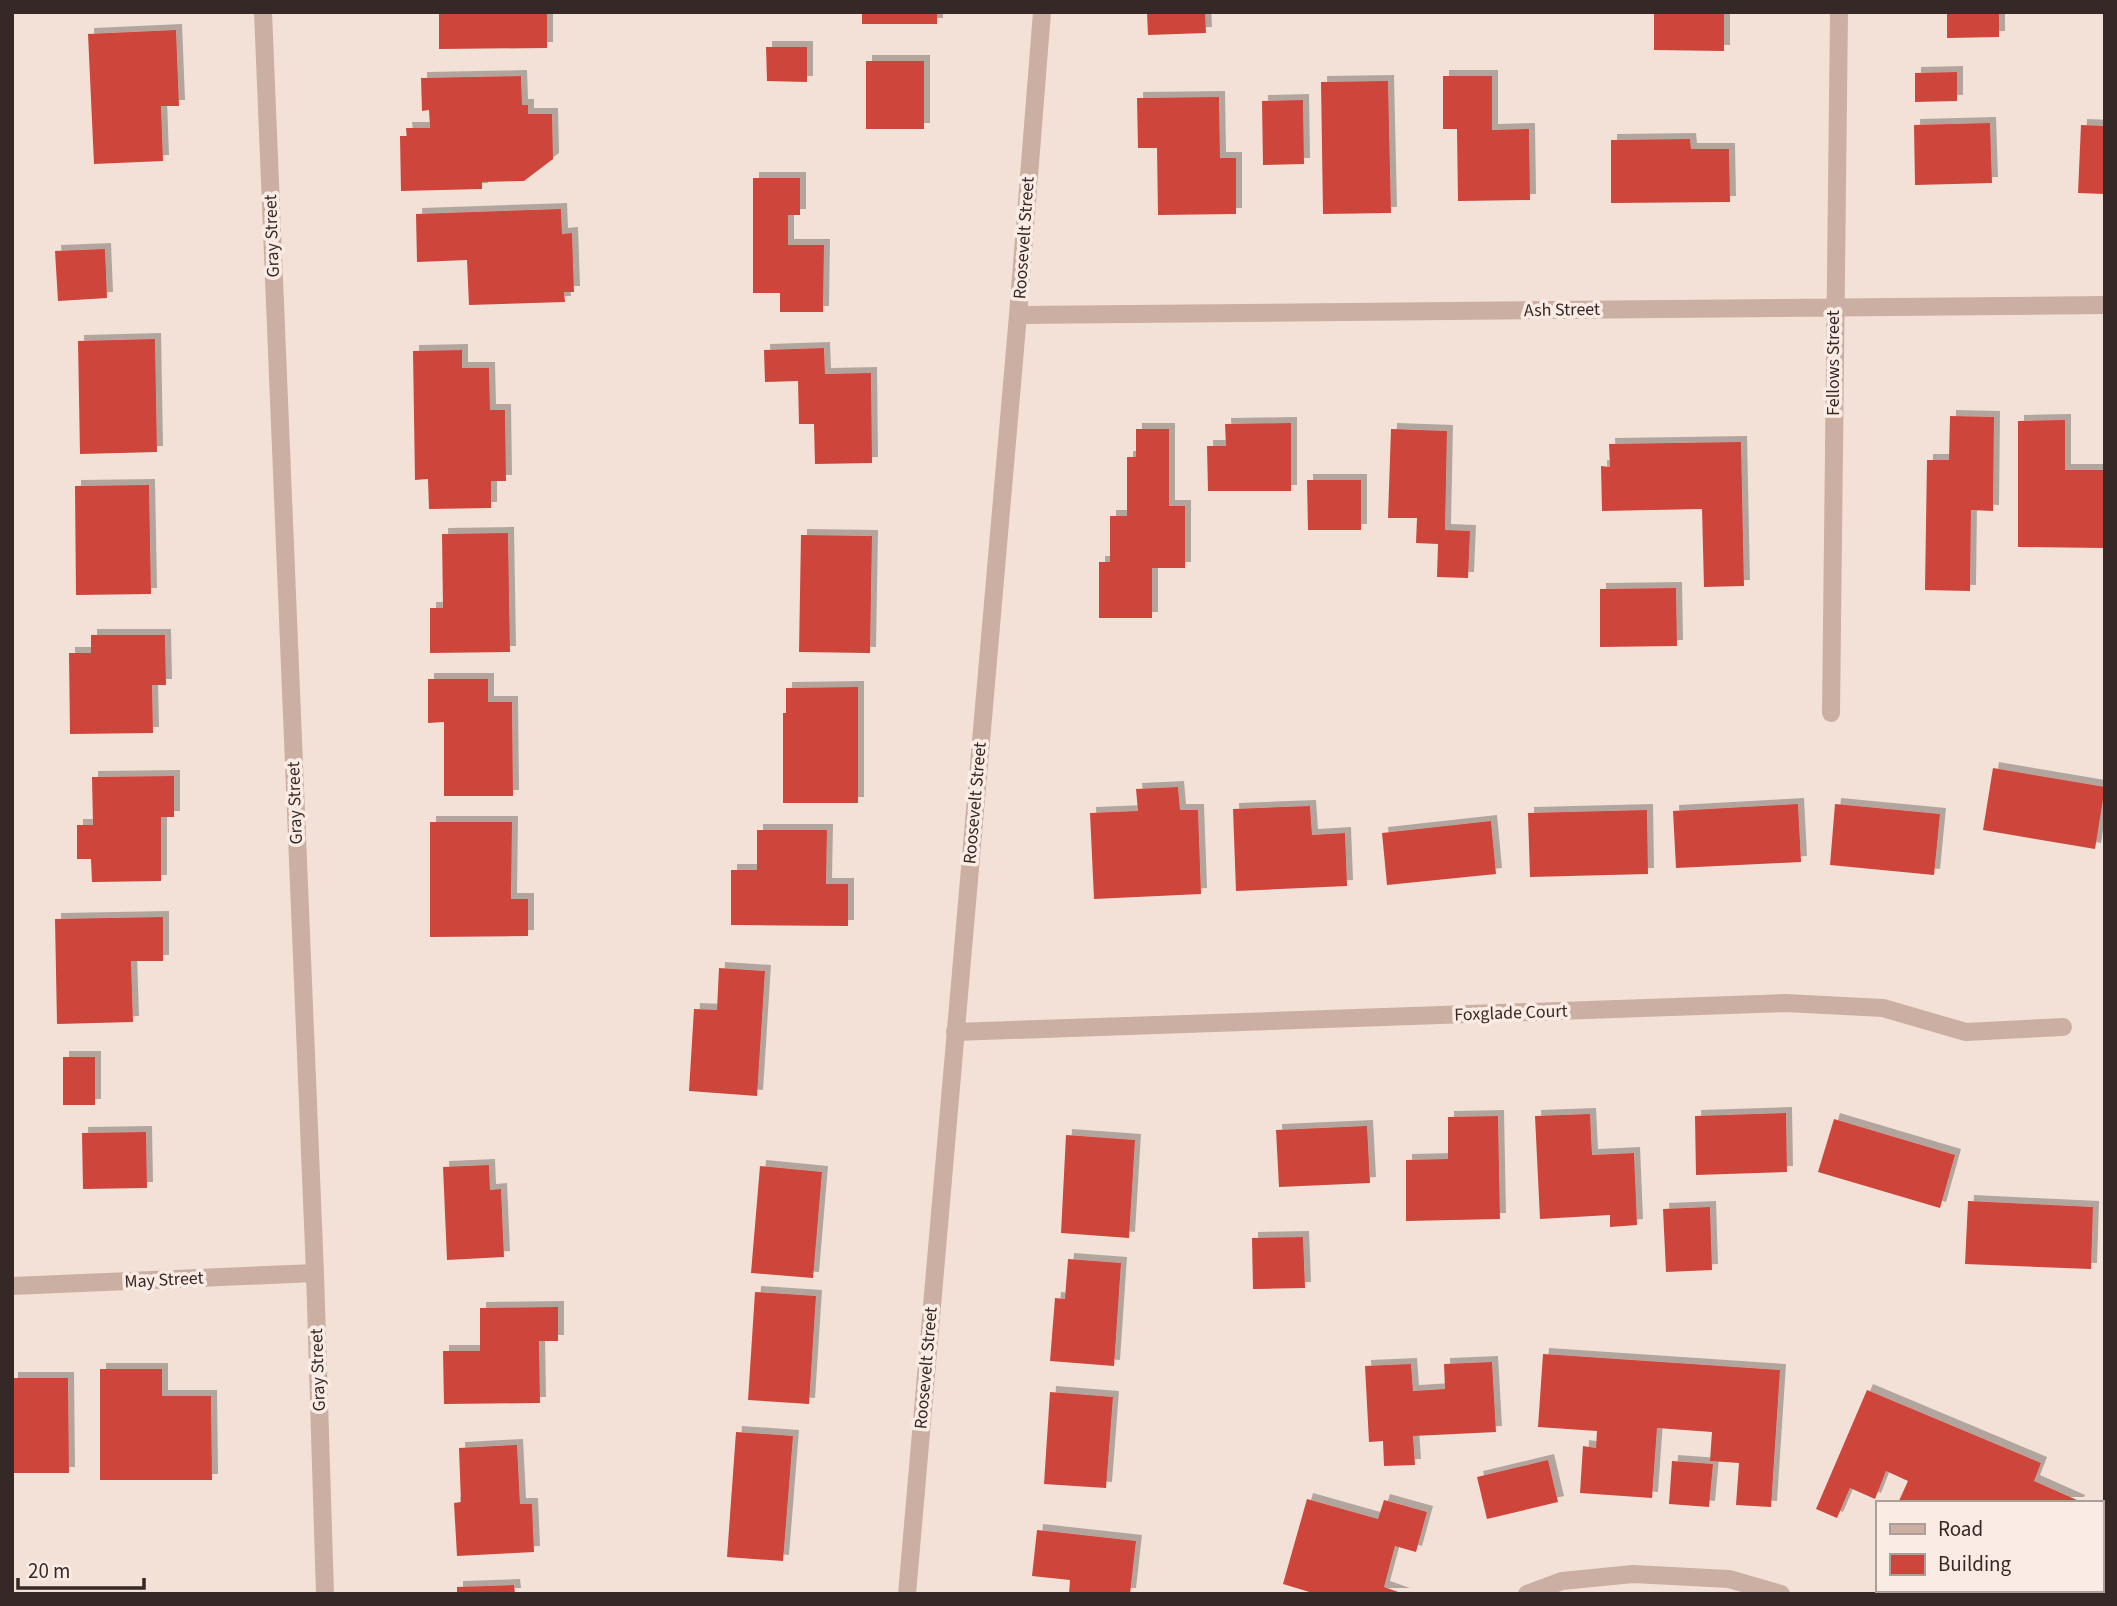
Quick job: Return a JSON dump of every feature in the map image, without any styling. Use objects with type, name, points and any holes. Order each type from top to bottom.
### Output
[{"type":"street","name":"Gray Street","points":[[263,12],[315,1273],[325,1594]]},
{"type":"street","name":"Roosevelt Street","points":[[907,1594],[1042,12]]},
{"type":"street","name":"Fellows Street","points":[[1831,713],[1839,12]]},
{"type":"street","name":"Ash Street","points":[[1018,316],[2105,305]]},
{"type":"street","name":"Foxglade Court","points":[[954,1032],[1786,1003],[1883,1008],[1966,1032],[2063,1027]]},
{"type":"street","name":"May Street","points":[[12,1286],[315,1273]]},
{"type":"street","points":[[1527,1594],[1562,1581],[1633,1574],[1729,1579],[1781,1594]]},
{"type":"building","points":[[439,12],[547,12],[547,48],[439,49]]},
{"type":"building","points":[[862,12],[937,12],[937,24],[862,24]]},
{"type":"building","points":[[1147,12],[1205,12],[1206,33],[1148,35]]},
{"type":"building","points":[[1654,12],[1724,12],[1724,51],[1654,50]]},
{"type":"building","points":[[1947,12],[1999,12],[1999,37],[1947,38]]},
{"type":"building","points":[[176,30],[179,106],[161,106],[163,161],[94,164],[88,34]]},
{"type":"building","points":[[766,47],[807,47],[807,82],[767,81]]},
{"type":"building","points":[[866,61],[924,61],[924,129],[866,129]]},
{"type":"building","points":[[1957,72],[1957,101],[1915,102],[1915,73]]},
{"type":"building","points":[[521,76],[522,105],[528,105],[528,114],[552,114],[553,159],[524,181],[482,182],[482,189],[401,191],[400,136],[407,136],[406,128],[430,128],[429,110],[422,111],[421,78]]},
{"type":"building","points":[[1443,76],[1492,76],[1492,130],[1529,129],[1530,200],[1458,201],[1457,129],[1443,129]]},
{"type":"building","points":[[1388,81],[1391,213],[1323,214],[1321,82]]},
{"type":"building","points":[[1219,97],[1220,158],[1236,158],[1236,214],[1158,215],[1157,148],[1138,148],[1137,98]]},
{"type":"building","points":[[1303,100],[1304,164],[1263,165],[1262,101]]},
{"type":"building","points":[[1990,123],[1992,183],[1915,185],[1914,125]]},
{"type":"building","points":[[2081,125],[2105,126],[2105,194],[2078,193]]},
{"type":"building","points":[[1690,139],[1691,149],[1729,149],[1730,202],[1611,203],[1611,140]]},
{"type":"building","points":[[753,178],[800,178],[800,215],[788,215],[788,245],[824,245],[823,312],[780,312],[780,293],[753,293]]},
{"type":"building","points":[[561,209],[562,234],[572,233],[574,292],[564,292],[565,302],[469,305],[467,260],[417,262],[416,214]]},
{"type":"building","points":[[105,249],[107,298],[58,301],[55,251]]},
{"type":"building","points":[[155,339],[157,452],[80,454],[78,341]]},
{"type":"building","points":[[824,348],[825,374],[871,373],[872,463],[815,464],[814,424],[799,424],[798,381],[765,382],[764,350]]},
{"type":"building","points":[[462,350],[462,368],[489,368],[490,410],[505,410],[506,481],[491,481],[491,508],[429,509],[428,479],[415,480],[413,351]]},
{"type":"building","points":[[1950,416],[1994,417],[1993,511],[1971,510],[1970,591],[1925,590],[1927,460],[1949,460]]},
{"type":"building","points":[[2065,420],[2065,470],[2105,470],[2105,548],[2018,547],[2018,421]]},
{"type":"building","points":[[1291,423],[1291,491],[1208,491],[1207,446],[1226,446],[1225,424]]},
{"type":"building","points":[[1136,429],[1169,429],[1169,506],[1185,506],[1185,568],[1152,568],[1152,618],[1099,618],[1099,562],[1110,562],[1110,516],[1127,516],[1127,457],[1136,457]]},
{"type":"building","points":[[1391,429],[1447,431],[1445,530],[1470,531],[1468,578],[1437,577],[1438,544],[1416,543],[1417,518],[1388,518]]},
{"type":"building","points":[[1741,442],[1744,586],[1704,587],[1702,509],[1602,511],[1601,466],[1610,467],[1609,444]]},
{"type":"building","points":[[1307,480],[1361,480],[1361,530],[1308,530]]},
{"type":"building","points":[[149,485],[151,594],[76,595],[75,486]]},
{"type":"building","points":[[508,533],[510,652],[430,653],[430,608],[443,608],[442,534]]},
{"type":"building","points":[[801,535],[872,536],[870,653],[799,652]]},
{"type":"building","points":[[1676,588],[1677,646],[1600,647],[1600,589]]},
{"type":"building","points":[[91,635],[165,635],[166,685],[152,685],[153,733],[70,734],[69,653],[91,653]]},
{"type":"building","points":[[428,679],[488,679],[488,702],[512,702],[513,796],[444,796],[444,722],[428,723]]},
{"type":"building","points":[[858,687],[858,803],[783,803],[783,713],[786,713],[786,688]]},
{"type":"building","points":[[1993,768],[2105,787],[2095,849],[1983,830]]},
{"type":"building","points":[[174,776],[174,817],[161,817],[161,881],[92,882],[91,859],[77,859],[77,825],[93,825],[92,777]]},
{"type":"building","points":[[1178,787],[1180,810],[1198,810],[1201,894],[1094,899],[1090,813],[1138,811],[1136,789]]},
{"type":"building","points":[[1798,804],[1801,862],[1676,868],[1673,811]]},
{"type":"building","points":[[1835,804],[1940,814],[1934,875],[1830,865]]},
{"type":"building","points":[[1310,806],[1312,835],[1345,833],[1347,886],[1236,891],[1233,809]]},
{"type":"building","points":[[1647,810],[1648,874],[1530,877],[1528,813]]},
{"type":"building","points":[[1491,821],[1496,874],[1387,885],[1382,833]]},
{"type":"building","points":[[430,822],[512,822],[511,899],[528,899],[528,936],[430,937]]},
{"type":"building","points":[[757,830],[827,830],[826,884],[848,884],[848,926],[731,925],[731,870],[757,870]]},
{"type":"building","points":[[163,917],[163,961],[131,961],[133,1022],[57,1024],[55,919]]},
{"type":"building","points":[[719,968],[765,971],[757,1096],[689,1091],[694,1009],[717,1010]]},
{"type":"building","points":[[63,1057],[95,1057],[95,1105],[63,1105]]},
{"type":"building","points":[[1786,1113],[1787,1172],[1696,1175],[1695,1116]]},
{"type":"building","points":[[1590,1114],[1592,1155],[1634,1153],[1637,1225],[1610,1227],[1610,1215],[1540,1219],[1535,1116]]},
{"type":"building","points":[[1498,1116],[1500,1219],[1406,1221],[1406,1160],[1448,1159],[1448,1117]]},
{"type":"building","points":[[1834,1119],[1955,1155],[1940,1208],[1818,1172]]},
{"type":"building","points":[[1367,1126],[1370,1183],[1279,1187],[1276,1130]]},
{"type":"building","points":[[146,1132],[147,1188],[83,1189],[82,1133]]},
{"type":"building","points":[[1066,1135],[1135,1140],[1129,1238],[1061,1233]]},
{"type":"building","points":[[489,1165],[490,1190],[501,1189],[504,1257],[447,1260],[443,1167]]},
{"type":"building","points":[[760,1166],[822,1172],[813,1278],[751,1273]]},
{"type":"building","points":[[1968,1201],[2093,1207],[2091,1269],[1965,1264]]},
{"type":"building","points":[[1710,1207],[1712,1270],[1666,1272],[1663,1209]]},
{"type":"building","points":[[1303,1237],[1305,1288],[1253,1289],[1252,1238]]},
{"type":"building","points":[[1068,1259],[1121,1263],[1114,1366],[1050,1361],[1055,1298],[1065,1299]]},
{"type":"building","points":[[755,1292],[816,1296],[809,1404],[748,1400]]},
{"type":"building","points":[[558,1307],[558,1341],[539,1341],[540,1403],[444,1404],[443,1351],[480,1351],[480,1308]]},
{"type":"building","points":[[1543,1354],[1780,1370],[1771,1507],[1736,1505],[1739,1463],[1710,1461],[1712,1432],[1657,1428],[1652,1498],[1580,1493],[1583,1446],[1596,1448],[1597,1431],[1538,1427]]},
{"type":"building","points":[[1492,1362],[1496,1432],[1413,1436],[1415,1465],[1384,1466],[1383,1441],[1369,1442],[1365,1366],[1411,1364],[1413,1391],[1445,1389],[1444,1364]]},
{"type":"building","points":[[100,1369],[162,1369],[162,1396],[211,1396],[212,1480],[100,1480]]},
{"type":"building","points":[[12,1378],[68,1378],[69,1473],[12,1473]]},
{"type":"building","points":[[1867,1390],[2041,1463],[2034,1481],[2079,1501],[1899,1501],[1908,1481],[1886,1471],[1875,1499],[1850,1488],[1837,1518],[1816,1509]]},
{"type":"building","points":[[1050,1392],[1113,1397],[1106,1488],[1044,1484]]},
{"type":"building","points":[[736,1432],[793,1436],[783,1561],[727,1557]]},
{"type":"building","points":[[517,1445],[520,1504],[532,1504],[534,1552],[457,1556],[454,1503],[461,1502],[459,1448]]},
{"type":"building","points":[[1548,1460],[1558,1502],[1487,1519],[1477,1477]]},
{"type":"building","points":[[1672,1461],[1713,1464],[1709,1507],[1669,1504]]},
{"type":"building","points":[[1307,1499],[1378,1519],[1384,1500],[1427,1512],[1416,1552],[1395,1546],[1384,1587],[1404,1594],[1316,1594],[1283,1584]]},
{"type":"building","points":[[1037,1530],[1136,1541],[1130,1594],[1069,1594],[1070,1580],[1032,1576]]},
{"type":"building","points":[[514,1585],[515,1594],[457,1594],[457,1587]]},
{"type":"building","points":[[1997,1592],[2062,1592],[2062,1594]]}]
